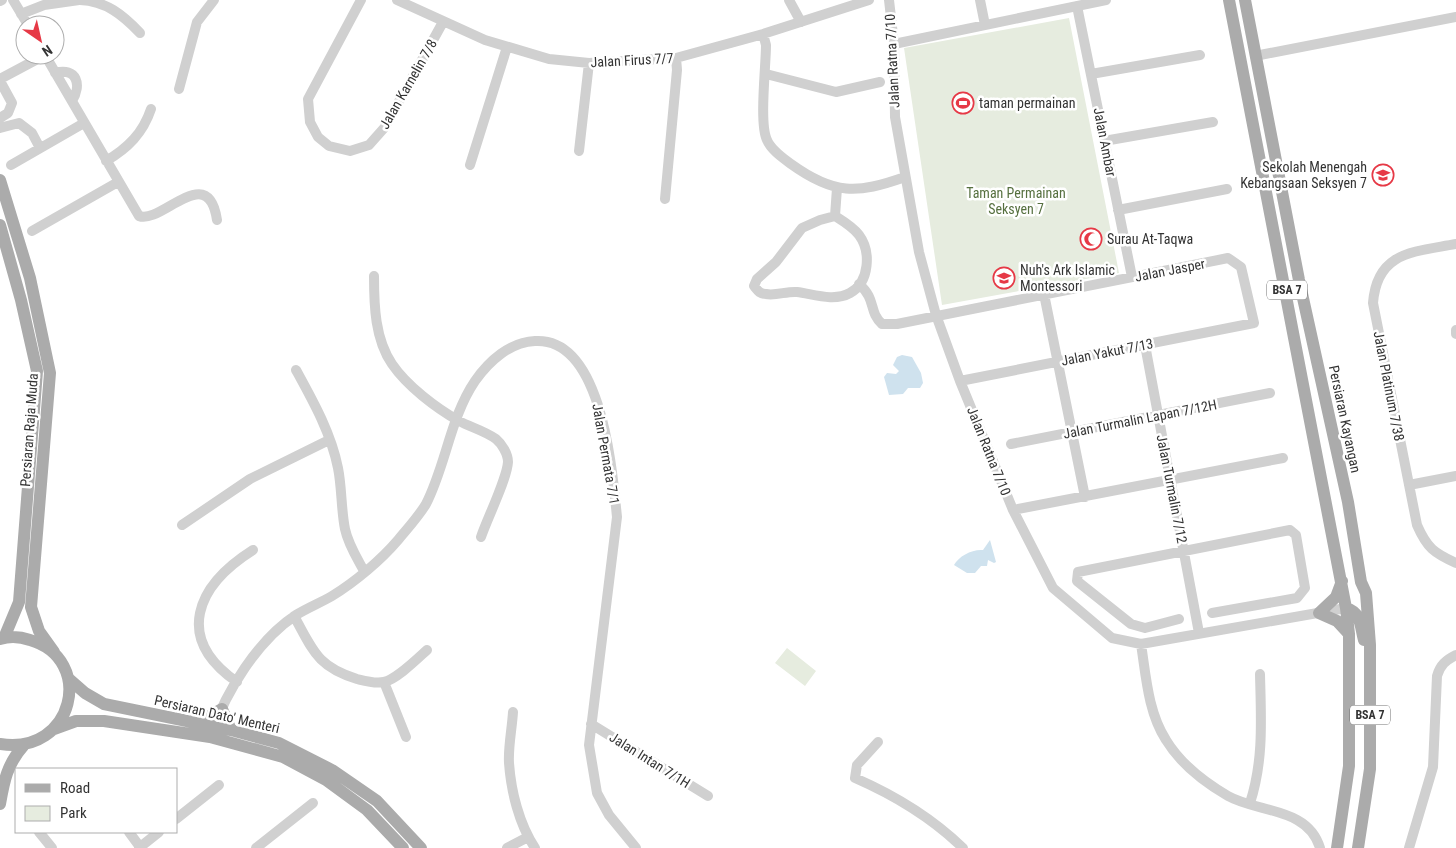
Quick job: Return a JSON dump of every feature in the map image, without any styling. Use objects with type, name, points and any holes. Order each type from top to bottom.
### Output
[{"type":"main road","name":"BSA 7","points":[[1229,0],[1346,608],[1349,634],[1350,766],[1337,848]]},
{"type":"main road","name":"Persiaran Kayangan","points":[[1245,0],[1299,280],[1348,502],[1361,582],[1366,593],[1369,620],[1370,769],[1358,848]]},
{"type":"main road","name":"Persiaran Raja Muda","points":[[0,180],[8,243],[37,371],[19,602],[2,638]]},
{"type":"main road","name":"Persiaran Raja Muda","points":[[0,225],[8,243],[30,278],[50,373],[31,607],[39,631],[63,665],[69,680]]},
{"type":"main road","points":[[0,259],[21,300]]},
{"type":"main road","points":[[1342,581],[1336,597],[1319,613],[1337,622],[1349,634]]},
{"type":"main road","points":[[1361,582],[1357,597],[1346,608],[1359,616],[1370,672]]},
{"type":"main road","points":[[2,638],[22,637],[39,642],[54,652]]},
{"type":"main road","points":[[0,744],[24,745],[40,740],[54,729],[65,715],[70,697],[69,680]]},
{"type":"main road","name":"Persiaran Dato' Menteri","points":[[69,680],[85,693],[104,704],[197,723],[212,732],[283,757],[326,780],[367,810],[403,848]]},
{"type":"main road","points":[[197,723],[222,709],[231,730]]},
{"type":"main road","name":"Persiaran Dato' Menteri","points":[[54,729],[76,721],[104,721],[212,732],[231,730],[279,743],[332,770],[377,801],[421,848]]},
{"type":"main road","points":[[0,804],[6,770],[24,745]]},
{"type":"street","points":[[13,0],[21,14],[44,5],[79,0],[113,8],[124,15],[140,32]]},
{"type":"street","points":[[179,89],[197,22],[214,0]]},
{"type":"street","name":"Jalan Karnelin 7/8","points":[[361,0],[308,100],[310,122],[318,136],[330,146],[350,151],[370,145],[385,127],[442,22]]},
{"type":"street","name":"Jalan Firus 7/7","points":[[397,0],[442,22],[507,47],[549,58],[589,63],[676,58],[763,34],[869,0]]},
{"type":"street","points":[[789,0],[801,22]]},
{"type":"street","name":"Jalan Ratna 7/10","points":[[889,0],[894,44],[895,117],[919,252],[936,315],[960,381],[1014,510],[1053,588],[1112,638],[1141,644],[1346,608]]},
{"type":"street","points":[[980,0],[985,25]]},
{"type":"street","points":[[894,44],[1106,0]]},
{"type":"street","name":"Jalan Ambar","points":[[1077,6],[1132,277]]},
{"type":"street","points":[[1255,56],[1456,17]]},
{"type":"street","points":[[763,34],[766,45],[763,115],[766,140],[773,149],[809,178],[828,187],[857,190],[883,185],[905,177]]},
{"type":"street","points":[[470,165],[507,47]]},
{"type":"street","points":[[1091,74],[1200,55]]},
{"type":"street","points":[[665,199],[676,58]]},
{"type":"street","points":[[578,151],[589,63]]},
{"type":"street","points":[[0,118],[8,113],[12,103],[0,80],[27,65]]},
{"type":"street","points":[[51,65],[139,216],[149,218],[186,196],[195,194],[210,200],[214,204],[217,220]]},
{"type":"street","points":[[766,74],[836,92],[880,82]]},
{"type":"street","points":[[106,161],[125,148],[145,127],[151,109]]},
{"type":"street","points":[[1104,141],[1213,122]]},
{"type":"street","points":[[0,128],[12,123],[20,123],[32,133],[40,148]]},
{"type":"street","points":[[11,165],[84,123]]},
{"type":"street","points":[[32,230],[118,182]]},
{"type":"street","points":[[835,216],[837,188]]},
{"type":"street","points":[[1118,210],[1228,189]]},
{"type":"street","points":[[835,216],[848,224],[859,235],[867,253],[865,274],[860,284],[849,293],[828,297],[796,292],[767,294],[759,292],[754,286],[757,278],[776,262],[802,228],[835,216]]},
{"type":"street","name":"Jalan Platinum 7/38","points":[[1456,244],[1404,254],[1394,260],[1380,273],[1374,291],[1375,316],[1417,526],[1424,542],[1436,554],[1456,563]]},
{"type":"street","name":"Jalan Jasper","points":[[860,284],[869,292],[875,318],[882,324],[897,324],[1228,258],[1241,267],[1254,323]]},
{"type":"street","points":[[374,276],[374,307],[380,337],[392,364],[414,387],[457,420],[495,438],[503,446],[508,461],[480,536]]},
{"type":"street","points":[[1044,294],[1084,497]]},
{"type":"street","name":"Jalan Yakut 7/13","points":[[960,381],[1254,323]]},
{"type":"street","name":"Jalan Permata 7/1","points":[[212,732],[222,709],[257,649],[294,616],[334,595],[364,571],[397,541],[426,504],[457,420],[474,383],[489,363],[512,347],[526,341],[554,343],[566,350],[580,365],[597,396],[614,486],[617,517],[589,745],[597,793],[609,815],[636,848]]},
{"type":"street","name":"Jalan Turmalin 7/12","points":[[1145,345],[1199,633]]},
{"type":"street","points":[[296,370],[318,410],[329,440],[338,468],[345,530],[364,571]]},
{"type":"street","name":"Jalan Turmalin Lapan 7/12H","points":[[1011,444],[1270,393]]},
{"type":"street","points":[[182,525],[250,479],[329,440]]},
{"type":"street","points":[[1014,510],[1170,482],[1283,458]]},
{"type":"street","points":[[1409,485],[1456,476]]},
{"type":"street","points":[[1179,619],[1145,628],[1131,624],[1077,581],[1078,572],[1290,530],[1296,535],[1305,588],[1297,598],[1212,613]]},
{"type":"street","points":[[237,682],[219,669],[209,657],[201,643],[198,625],[202,606],[210,590],[237,560],[253,550]]},
{"type":"street","points":[[294,616],[311,646],[325,665],[343,675],[367,682],[384,682],[412,664],[427,650]]},
{"type":"street","points":[[1141,644],[1152,709],[1165,739],[1180,760],[1230,797],[1294,818],[1309,829],[1318,841],[1320,848]]},
{"type":"street","points":[[1409,848],[1433,767],[1439,667],[1456,655]]},
{"type":"street","points":[[1250,803],[1258,778],[1261,752],[1260,674]]},
{"type":"street","points":[[384,682],[406,737]]},
{"type":"street","points":[[513,712],[509,762],[515,800],[528,837],[535,848]]},
{"type":"street","name":"Jalan Intan 7/1H","points":[[591,724],[708,796]]},
{"type":"street","points":[[878,742],[857,765],[855,778],[884,790],[920,813],[963,848]]},
{"type":"street","points":[[178,816],[219,785]]},
{"type":"street","points":[[256,848],[313,803]]},
{"type":"street","points":[[40,833],[52,848]]},
{"type":"street","points":[[130,833],[140,847],[158,833]]},
{"type":"street","points":[[507,848],[528,837]]},
{"type":"green space","name":"Taman Permainan Seksyen 7","points":[[1069,18],[1119,273],[942,305],[904,48]]},
{"type":"green space","points":[[787,648],[816,671],[805,686],[775,663]]},
{"type":"water","points":[[902,355],[912,357],[921,373],[923,383],[920,388],[908,388],[903,394],[889,395],[884,377],[887,373],[896,374],[899,371],[893,365],[897,357]]},
{"type":"water","points":[[990,540],[996,562],[988,560],[987,566],[981,566],[975,573],[967,573],[954,565],[966,554],[983,550]]},
{"type":"place","name":"taman permainan","points":[[963,103]]},
{"type":"place","name":"Sekolah Menengah Kebangsaan Seksyen 7","points":[[1383,175]]},
{"type":"place","name":"Surau At-Taqwa","points":[[1091,239]]},
{"type":"place","name":"Nuh's Ark Islamic Montessori","points":[[1004,278]]}]
